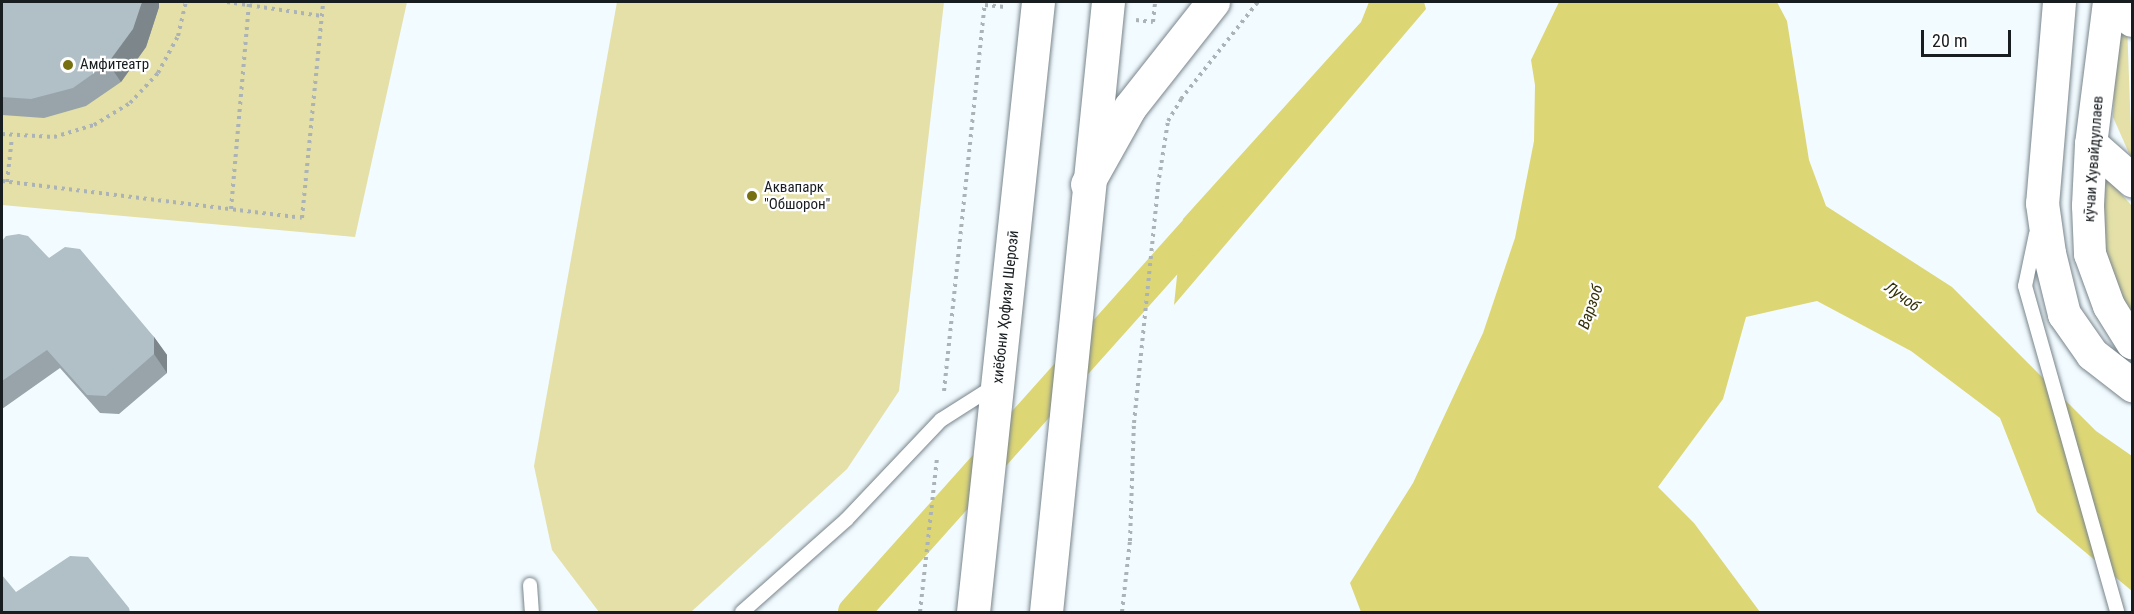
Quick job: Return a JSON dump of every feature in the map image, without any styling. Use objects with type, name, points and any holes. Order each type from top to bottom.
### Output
[{"type":"main road","name":"хиёбони Ҳофизи Шерозӣ","points":[[973,612],[1038,2]]},
{"type":"main road","points":[[1087,184],[1130,107],[1213,2]]},
{"type":"main road","points":[[2059,2],[2042,202],[2064,314],[2092,354],[2133,385]]},
{"type":"main road","points":[[1046,612],[1087,184],[1120,11]]},
{"type":"main road","points":[[2091,144],[2133,180]]},
{"type":"street","name":"кӯчаи Хувайдуллаев","points":[[2109,2],[2091,144],[2088,206],[2090,254],[2109,306],[2133,342]]},
{"type":"street","points":[[2130,2],[2133,21]]},
{"type":"lane","points":[[2042,202],[2025,286],[2117,612]]},
{"type":"lane","points":[[742,612],[846,520],[941,420],[998,384]]},
{"type":"lane","points":[[530,585],[532,612]]},
{"type":"path","points":[[2,134],[12,137],[54,137],[94,125],[130,103],[159,73],[178,36],[186,2]]},
{"type":"path","points":[[227,2],[249,3],[322,16]]},
{"type":"path","points":[[2,181],[302,218],[323,2]]},
{"type":"path","points":[[1120,11],[1153,22],[1155,2]]},
{"type":"path","points":[[1122,612],[1130,541],[1134,423],[1158,185],[1173,110],[1258,2]]},
{"type":"path","points":[[231,209],[249,3]]},
{"type":"path","points":[[920,612],[985,3],[1005,7]]},
{"type":"path","points":[[7,182],[12,137]]},
{"type":"shaded area","points":[[2,2],[407,2],[355,237],[2,205]]},
{"type":"shaded area","name":"Аквапарк \"Обшорон\"","points":[[617,2],[944,2],[899,391],[847,469],[691,612],[599,612],[552,550],[534,466]]},
{"type":"shaded area","points":[[2117,24],[2127,24],[2132,160],[2113,117]]},
{"type":"shaded area","points":[[2106,177],[2132,206],[2132,323],[2106,264],[2103,212]]},
{"type":"water","points":[[1369,2],[1424,2],[1426,9],[1174,305],[1183,219],[1361,22]]},
{"type":"water","points":[[1559,2],[1777,2],[1787,21],[1809,160],[1826,206],[1952,287],[2096,431],[2132,456],[2132,591],[2037,512],[2000,418],[1911,351],[1817,301],[1746,317],[1723,399],[1658,487],[1694,523],[1760,612],[1361,612],[1350,583],[1413,483],[1483,333],[1515,238],[1534,141],[1535,85],[1531,60]]},
{"type":"building","name":"Aмфитеатр","points":[[2,2],[142,2],[133,29],[108,63],[73,88],[31,99],[2,97]]},
{"type":"building","points":[[19,234],[28,236],[49,258],[65,247],[80,249],[154,337],[154,354],[106,396],[87,395],[47,350],[2,381],[2,241],[6,236]]},
{"type":"building","points":[[70,556],[88,557],[130,612],[2,612],[2,575],[16,592]]},
{"type":"waterway","points":[[854,612],[1209,215]]},
{"type":"place","name":"Aмфитеатр","points":[[68,65]]},
{"type":"place","name":"Аквапарк \"Обшорон\"","points":[[752,196]]},
{"type":"water label","name":"Лучоб","points":[[1902,297]]},
{"type":"water label","name":"Варзоб","points":[[1591,307]]}]
